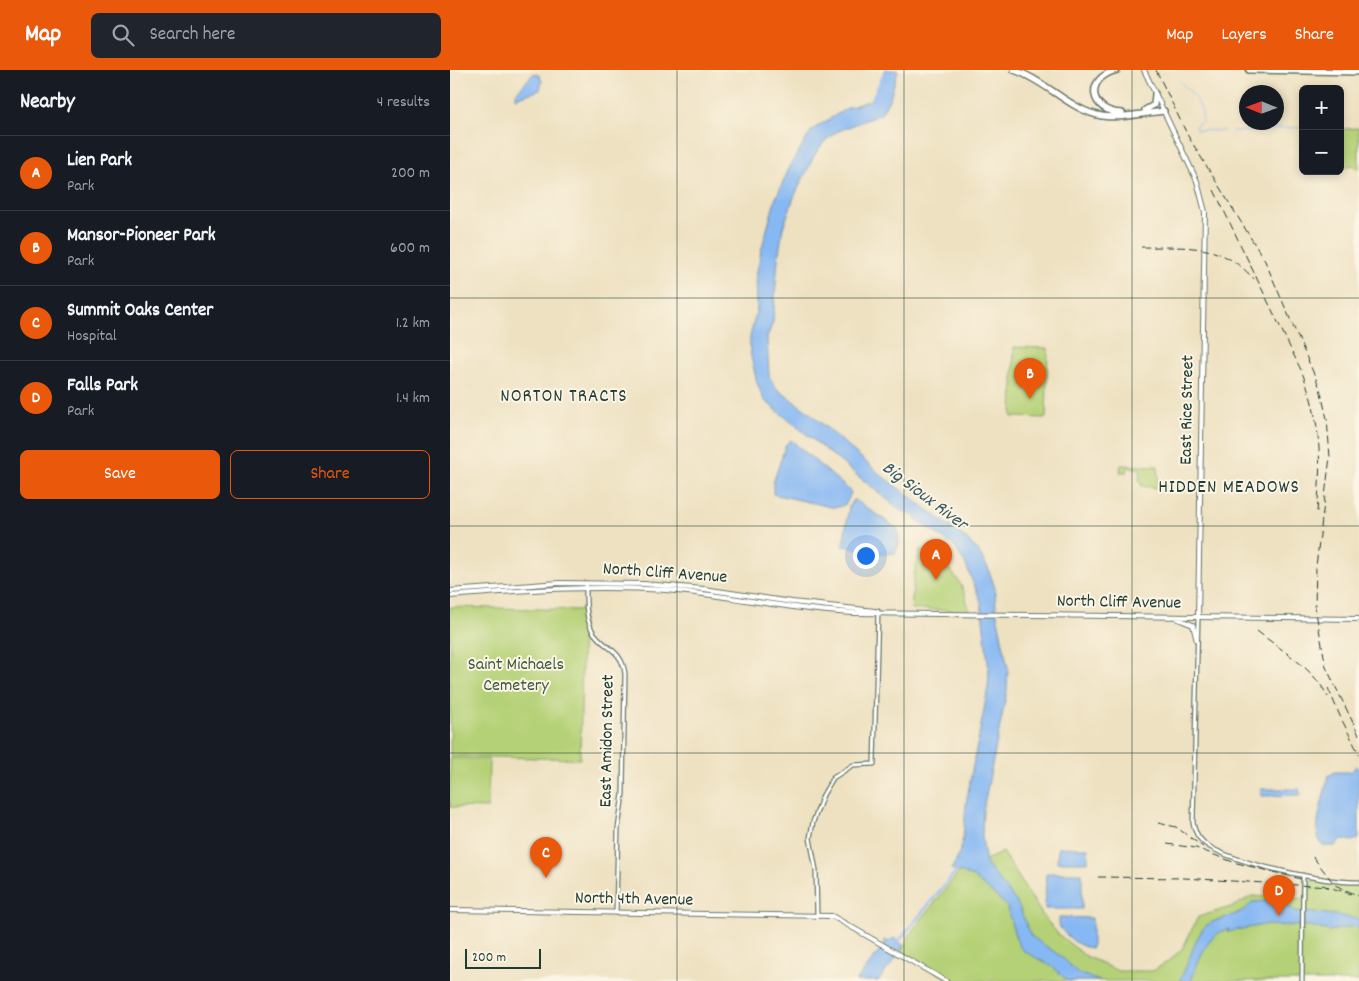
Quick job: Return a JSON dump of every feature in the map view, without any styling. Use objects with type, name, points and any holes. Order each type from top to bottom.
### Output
[{"type":"highway","points":[[1014,70],[1034,78],[1084,110],[1097,115],[1114,116],[1163,110]]},
{"type":"highway","points":[[1116,70],[1103,75],[1096,85],[1094,94],[1099,104],[1114,112],[1163,110]]},
{"type":"highway","points":[[1249,70],[1359,72]]},
{"type":"highway","points":[[1145,110],[1154,105],[1155,94]]},
{"type":"main road","name":"East Rice Street","points":[[1144,70],[1200,186],[1206,219],[1198,618]]},
{"type":"main road","name":"North Cliff Avenue","points":[[450,591],[586,583],[683,587],[786,602],[878,611],[1174,618],[1359,619]]},
{"type":"main road","name":"North Cliff Avenue","points":[[450,596],[586,588],[667,591],[807,609],[866,613],[878,611]]},
{"type":"main road","points":[[1174,618],[1192,625],[1197,641]]},
{"type":"main road","name":"North 4th Avenue","points":[[450,910],[817,916],[837,918],[946,981]]},
{"type":"street","name":"East Amidon Street","points":[[586,583],[588,616],[591,628],[597,637],[619,656],[625,674],[623,794],[619,824],[616,914]]},
{"type":"street","points":[[817,916],[817,876],[810,838],[813,822],[823,794],[832,778],[854,765],[874,764],[878,611]]},
{"type":"street","name":"East Rice Street","points":[[1198,618],[1194,823],[1198,837],[1219,851],[1303,875]]},
{"type":"street","points":[[1302,981],[1304,931],[1303,875],[1328,881],[1359,882]]},
{"type":"green space","points":[[1359,128],[1359,170],[1353,165],[1344,167],[1344,129]]},
{"type":"green space","points":[[1014,347],[1048,348],[1046,418],[1012,417]]},
{"type":"green space","points":[[1121,465],[1158,466],[1158,488],[1142,486],[1139,481],[1141,469],[1128,467],[1127,472],[1120,472]]},
{"type":"green space","points":[[920,548],[939,560],[953,573],[963,589],[969,611],[911,609],[914,575]]},
{"type":"green space","name":"Saint Michaels Cemetery","points":[[450,607],[583,610],[580,759],[450,756]]},
{"type":"green space","points":[[450,758],[489,759],[488,808],[450,807]]},
{"type":"green space","points":[[1003,852],[1043,916],[1058,934],[1084,955],[1118,971],[1153,971],[1182,949],[1198,917],[1234,906],[1252,896],[1305,899],[1306,882],[1310,880],[1359,885],[1359,981],[952,981],[901,952],[912,931],[958,873]]},
{"type":"water","points":[[884,70],[898,70],[890,98],[881,114],[836,132],[824,142],[815,154],[794,197],[783,228],[778,259],[773,322],[767,338],[769,376],[777,389],[810,413],[882,476],[963,536],[977,549],[988,568],[995,588],[996,609],[1008,668],[1007,691],[983,810],[982,837],[986,864],[1018,904],[1031,936],[1062,957],[1078,973],[1100,981],[1068,981],[1051,966],[1022,950],[1016,939],[1006,905],[973,877],[951,869],[962,844],[967,798],[986,701],[989,672],[981,602],[965,563],[954,546],[919,522],[914,516],[900,510],[764,400],[757,383],[750,352],[750,337],[757,308],[756,276],[775,200],[792,162],[812,130],[847,108],[871,100],[881,87]]},
{"type":"water","points":[[534,73],[540,76],[542,81],[540,90],[516,98],[516,93]]},
{"type":"water","points":[[791,440],[849,490],[851,493],[846,504],[839,507],[831,507],[773,494],[773,483],[786,444]]},
{"type":"water","points":[[854,499],[898,529],[899,544],[895,553],[883,554],[843,546],[849,507]]},
{"type":"water","points":[[1356,766],[1359,768],[1359,839],[1351,841],[1341,839],[1335,846],[1323,846],[1319,840],[1318,823],[1328,776],[1335,772],[1350,772]]},
{"type":"water","points":[[1261,789],[1299,789],[1301,795],[1261,796]]},
{"type":"water","points":[[1058,847],[1088,848],[1088,862],[1057,862]]},
{"type":"water","points":[[1046,873],[1082,873],[1082,909],[1045,909]]},
{"type":"water","points":[[1269,901],[1285,904],[1295,911],[1359,919],[1359,930],[1355,926],[1329,931],[1310,926],[1263,925],[1227,932],[1229,929],[1214,936],[1209,942],[1200,957],[1191,981],[1179,981],[1199,935],[1207,925],[1237,914],[1252,902]]},
{"type":"water","points":[[1059,917],[1092,918],[1092,948],[1078,944],[1066,934],[1059,927]]},
{"type":"water","points":[[894,938],[903,945],[901,952],[878,981],[856,981],[885,944],[884,939],[888,942]]},
{"type":"waterway","name":"Big Sioux River","points":[[874,97],[887,70]]},
{"type":"waterway","points":[[1180,82],[1192,94],[1199,105],[1202,122],[1195,126],[1196,130],[1224,131]]},
{"type":"waterway","points":[[1232,131],[1299,128]]},
{"type":"waterway","points":[[897,943],[957,870]]},
{"type":"railway","points":[[1156,70],[1188,136],[1265,261],[1320,388],[1327,419],[1330,457],[1316,566],[1315,607],[1326,667],[1359,735]]},
{"type":"railway","points":[[1214,190],[1308,388],[1313,405],[1318,440],[1317,512]]},
{"type":"railway","points":[[1141,247],[1188,248],[1215,252],[1228,258],[1254,279]]},
{"type":"railway","points":[[1257,631],[1315,677],[1328,697]]},
{"type":"railway","points":[[1328,688],[1359,754]]},
{"type":"railway","points":[[1158,823],[1176,827],[1203,847]]},
{"type":"railway","points":[[1167,844],[1196,848],[1233,862],[1301,879]]},
{"type":"railway","points":[[1313,857],[1335,885],[1359,896]]},
{"type":"railway","points":[[1098,877],[1184,878],[1329,887]]},
{"type":"railway","points":[[1322,885],[1351,894]]},
{"type":"place","name":"Mansor-Pioneer Park","points":[[1030,399]]},
{"type":"place","name":"Lien Park","points":[[936,580]]},
{"type":"place","name":"Summit Oaks Center","points":[[546,878]]},
{"type":"place","name":"Falls Park","points":[[1279,916]]},
{"type":"district","name":"NORTON TRACTS","points":[[564,397]]},
{"type":"district","name":"HIDDEN MEADOWS","points":[[1229,488]]}]
